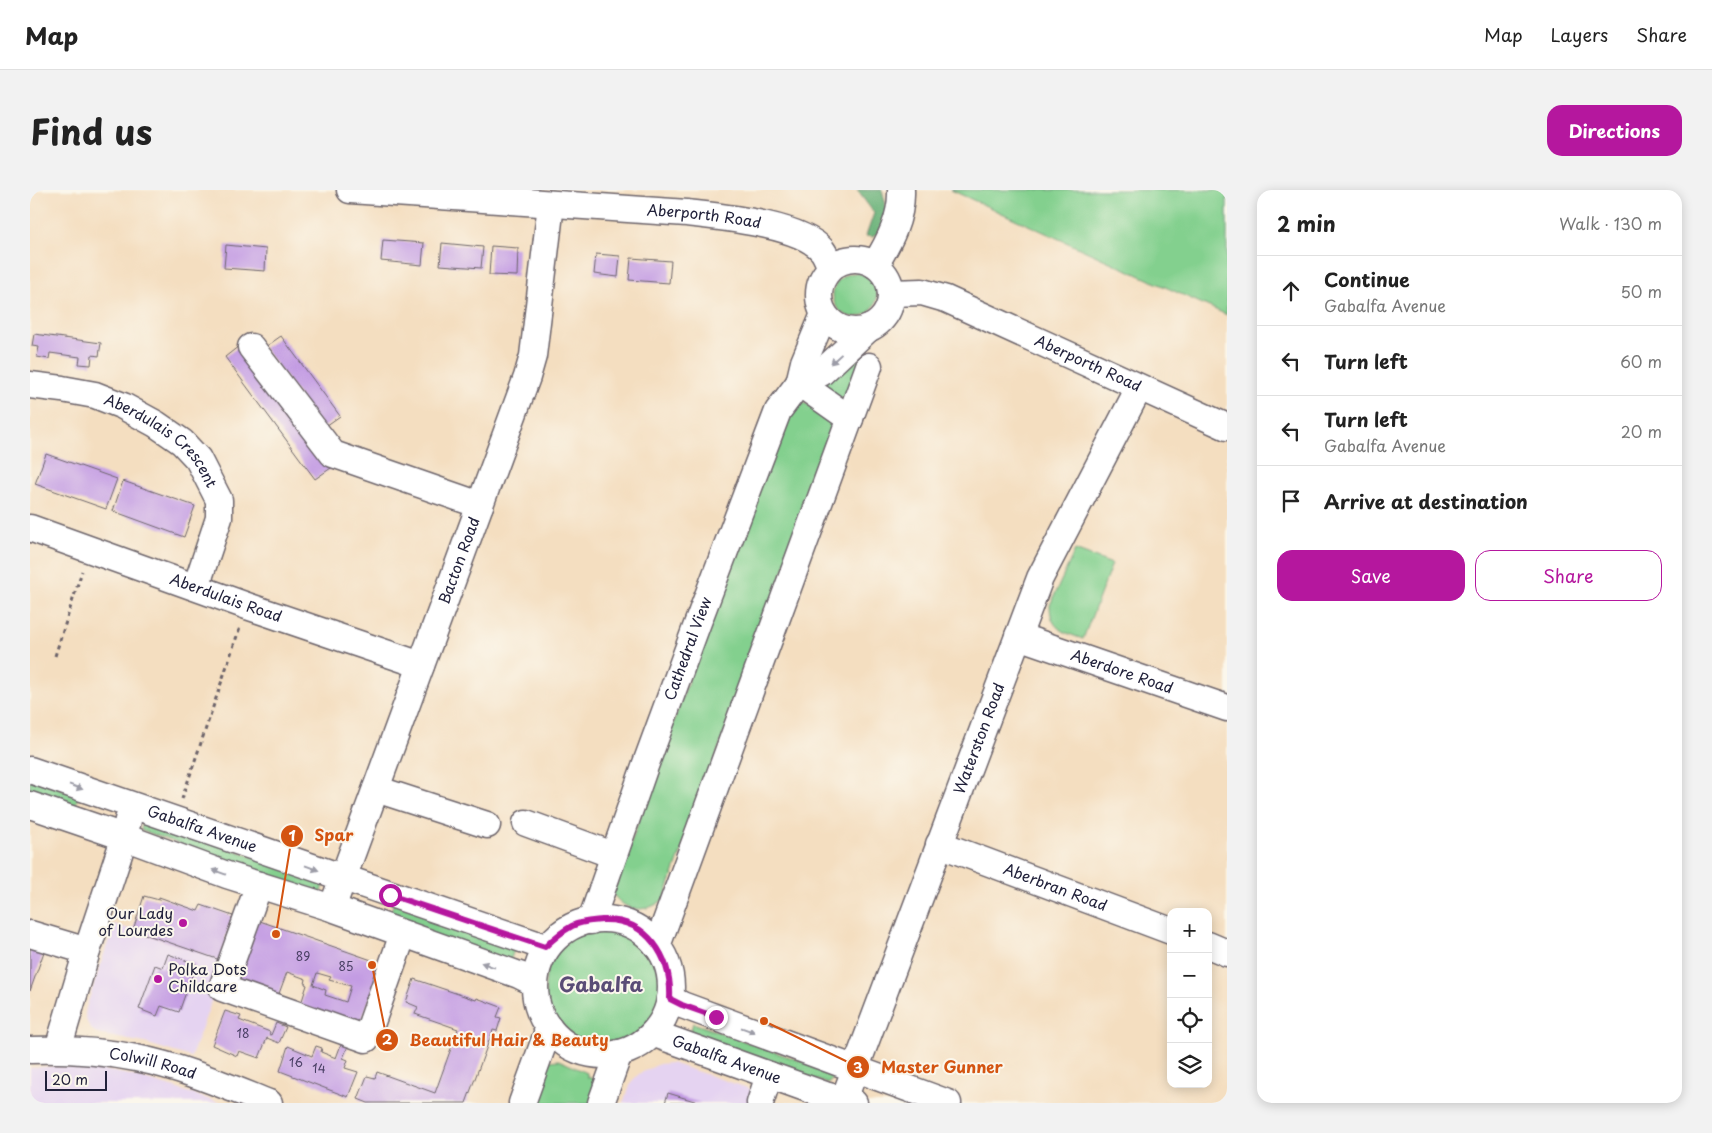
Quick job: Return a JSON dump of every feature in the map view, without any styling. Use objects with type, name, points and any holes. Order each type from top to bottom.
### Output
[{"type":"street","name":"Aberporth Road","points":[[350,190],[688,212],[760,224],[803,236],[821,250],[831,267]]},
{"type":"street","points":[[875,265],[890,239],[897,218],[901,190]]},
{"type":"street","name":"Bacton Road","points":[[332,908],[527,377],[533,356],[551,204]]},
{"type":"street","points":[[853,259],[864,260],[875,265],[883,272],[889,282],[890,304],[886,314],[869,328],[859,331],[839,328],[831,322],[824,314],[819,300],[820,284],[824,275],[831,267],[841,261],[853,259]]},
{"type":"street","name":"Aberporth Road","points":[[891,293],[922,292],[946,298],[1227,427]]},
{"type":"street","name":"Cathedral View","points":[[800,383],[804,362],[824,314]]},
{"type":"street","name":"Cathedral View","points":[[591,921],[613,856],[778,411],[800,383],[821,373],[869,328]]},
{"type":"street","points":[[251,347],[333,454],[480,505]]},
{"type":"street","points":[[656,946],[869,366]]},
{"type":"street","points":[[800,383],[850,419]]},
{"type":"street","name":"Aberdulais Crescent","points":[[30,385],[95,395],[123,406],[156,424],[182,442],[198,459],[219,500],[218,518],[196,587]]},
{"type":"street","name":"Waterston Road","points":[[849,1101],[856,1070],[1040,578],[1139,388]]},
{"type":"street","name":"Aberdulais Road","points":[[30,528],[247,606],[421,665]]},
{"type":"street","name":"Aberdore Road","points":[[1018,636],[1227,708]]},
{"type":"street","name":"Gabalfa Avenue","points":[[30,770],[130,806],[545,947]]},
{"type":"street","points":[[376,789],[487,825]]},
{"type":"street","points":[[30,805],[227,875],[332,908],[534,982]]},
{"type":"street","points":[[58,1049],[124,837],[130,806]]},
{"type":"street","points":[[526,823],[613,856]]},
{"type":"street","name":"Aberbran Road","points":[[939,844],[1167,930]]},
{"type":"street","points":[[259,885],[222,988],[366,1039],[404,934]]},
{"type":"street","points":[[611,920],[629,925],[646,934],[664,959],[671,984],[670,999],[664,1022],[655,1034],[643,1044],[619,1053],[586,1053],[570,1047],[549,1028],[534,996],[536,966],[545,947],[558,935],[574,925],[591,921],[611,920]]},
{"type":"street","points":[[30,934],[87,951]]},
{"type":"street","points":[[1212,947],[1227,952]]},
{"type":"street","points":[[670,999],[948,1103]]},
{"type":"street","points":[[522,1103],[549,1028]]},
{"type":"street","name":"Gabalfa Avenue","points":[[655,1034],[826,1095],[849,1101]]},
{"type":"street","name":"Colwill Road","points":[[30,1050],[58,1049],[99,1052],[158,1063],[269,1103]]},
{"type":"street","points":[[601,1103],[619,1053]]},
{"type":"street","points":[[760,1103],[769,1075]]},
{"type":"path","points":[[54,656],[89,549]]},
{"type":"path","points":[[175,820],[247,606]]},
{"type":"shaded area","name":"Polka Dots Childcare","points":[[114,924],[226,962],[191,1057],[145,1043],[98,1034],[91,1029],[85,1015],[86,1008]]},
{"type":"shaded area","points":[[671,1063],[757,1091],[753,1103],[623,1103],[632,1081],[639,1074],[659,1064]]},
{"type":"shaded area","points":[[55,1066],[99,1069],[130,1075],[220,1103],[30,1103],[30,1068]]},
{"type":"green space","points":[[857,190],[882,190],[886,219],[883,228],[873,237],[866,236],[874,213]]},
{"type":"green space","points":[[951,190],[1227,190],[1227,315]]},
{"type":"green space","points":[[851,273],[859,273],[871,279],[877,295],[871,311],[859,317],[851,317],[839,311],[833,299],[833,291],[839,279]]},
{"type":"green space","points":[[862,357],[846,397],[841,399],[826,391],[825,380],[835,376]]},
{"type":"green space","points":[[799,402],[803,402],[837,422],[664,899],[644,909],[630,908],[613,894],[773,441]]},
{"type":"green space","points":[[1075,550],[1112,564],[1083,639],[1069,634],[1055,624],[1052,619],[1050,605]]},
{"type":"green space","points":[[30,778],[79,795],[73,812],[30,797]]},
{"type":"green space","points":[[150,821],[323,881],[321,892],[318,894],[141,830],[142,824]]},
{"type":"green space","points":[[394,903],[515,947],[509,964],[387,920]]},
{"type":"green space","points":[[603,929],[625,933],[644,946],[657,965],[661,987],[657,1009],[644,1028],[625,1041],[603,1045],[581,1041],[562,1028],[549,1009],[545,987],[549,965],[562,946],[581,933]]},
{"type":"green space","points":[[693,1023],[834,1073],[834,1077],[828,1084],[691,1035]]},
{"type":"green space","points":[[559,1060],[587,1073],[587,1077],[597,1080],[591,1103],[530,1103],[549,1061]]},
{"type":"building","points":[[383,240],[424,243],[422,265],[381,261]]},
{"type":"building","points":[[442,243],[483,247],[481,268],[440,265]]},
{"type":"building","points":[[226,245],[266,249],[265,271],[224,268]]},
{"type":"building","points":[[491,246],[518,248],[517,276],[489,275]]},
{"type":"building","points":[[596,254],[620,256],[618,277],[594,274]]},
{"type":"building","points":[[631,258],[671,261],[669,283],[629,280]]},
{"type":"building","points":[[34,334],[101,343],[99,356],[92,355],[91,365],[79,364],[80,357],[50,353],[49,359],[37,357],[39,347],[32,346]]},
{"type":"building","points":[[281,336],[340,416],[323,428],[264,348]]},
{"type":"building","points":[[239,346],[331,468],[315,479],[225,357]]},
{"type":"building","points":[[46,454],[117,479],[106,509],[35,484]]},
{"type":"building","points":[[123,481],[195,506],[184,537],[113,511]]},
{"type":"building","name":"Our Lady of Lourdes","points":[[144,896],[159,900],[159,897],[198,911],[201,905],[233,916],[220,960],[133,930]]},
{"type":"building","points":[[257,920],[383,964],[359,1027],[300,1007],[307,985],[305,984],[306,979],[287,972],[277,999],[236,985]],"holes":[[[317,973],[331,977],[329,980],[351,986],[346,1002],[325,995],[326,990],[313,985]]]},
{"type":"building","points":[[30,944],[45,949],[30,991]]},
{"type":"building","name":"Polka Dots Childcare","points":[[168,954],[196,964],[179,1012],[161,1006],[157,1016],[139,1009],[155,965],[163,968]]},
{"type":"building","points":[[414,979],[501,1007],[497,1017],[501,1018],[497,1031],[493,1030],[466,1103],[368,1103],[358,1099],[367,1076],[375,1078],[377,1072],[435,1093],[458,1029],[415,1014],[418,1007],[406,1002]]},
{"type":"building","points":[[225,1011],[241,1016],[239,1020],[270,1032],[269,1034],[271,1035],[276,1023],[286,1027],[279,1043],[267,1038],[259,1058],[239,1051],[237,1056],[212,1045]]},
{"type":"building","points":[[342,1042],[349,1044],[343,1058],[348,1060],[345,1068],[358,1072],[348,1097],[280,1071],[288,1046],[312,1056],[316,1046],[322,1048],[321,1052],[336,1058]]},
{"type":"building","points":[[668,1093],[701,1103],[665,1103]]},
{"type":"place","name":"Our Lady of Lourdes","points":[[183,923]]},
{"type":"place","name":"Spar","points":[[276,934]]},
{"type":"place","name":"Beautiful Hair & Beauty","points":[[372,965]]},
{"type":"place","name":"Polka Dots Childcare","points":[[158,979]]},
{"type":"place","name":"Master Gunner","points":[[764,1021]]},
{"type":"district","name":"Gabalfa","points":[[601,985]]},
{"type":"route","points":[[390,895],[545,947],[558,935],[574,925],[591,921],[611,920],[629,925],[646,934],[664,959],[671,984],[670,999],[716,1017]]}]
